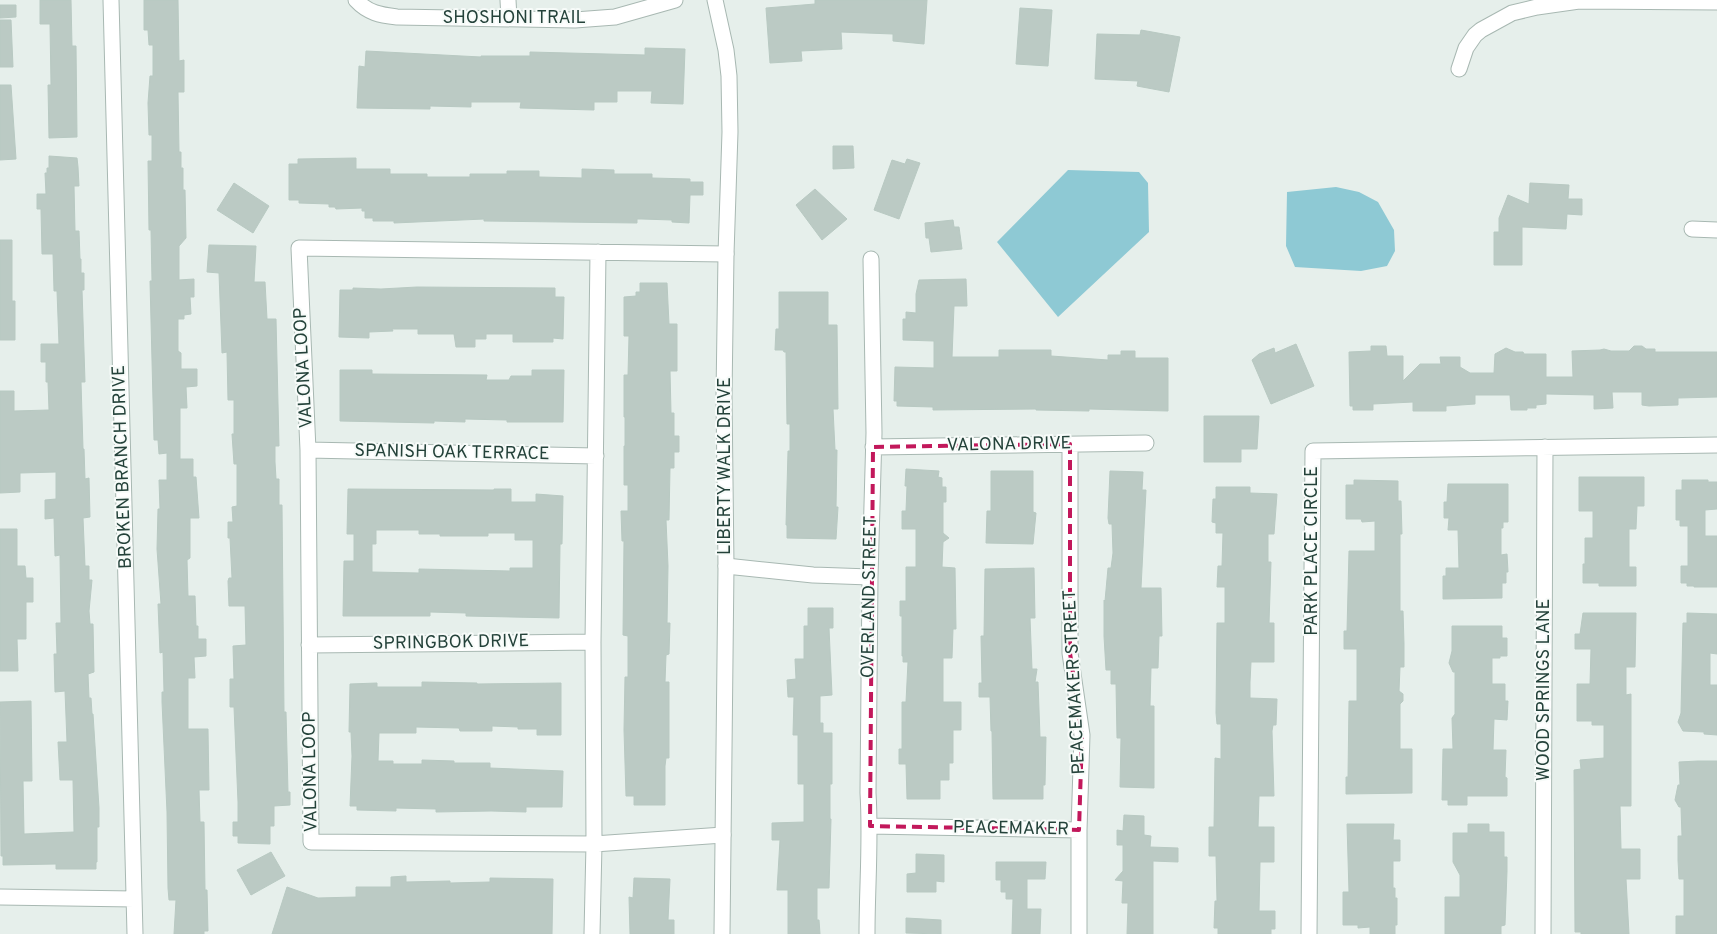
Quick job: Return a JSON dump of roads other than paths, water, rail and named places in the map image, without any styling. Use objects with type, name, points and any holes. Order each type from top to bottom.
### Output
[{"type":"street","name":"BROKEN BRANCH DRIVE","points":[[111,0],[135,934]]},
{"type":"street","name":"SHOSHONI TRAIL","points":[[356,0],[366,10],[373,13],[397,17],[575,20],[615,16],[675,0]]},
{"type":"street","points":[[508,0],[509,18]]},
{"type":"street","name":"LIBERTY WALK DRIVE","points":[[715,0],[723,31],[729,76],[729,173],[724,396],[726,566],[722,934]]},
{"type":"street","points":[[1459,68],[1466,48],[1481,30],[1512,14],[1536,7],[1579,0],[1717,2]]},
{"type":"street","points":[[1692,229],[1717,230]]},
{"type":"street","name":"VALONA LOOP","points":[[594,844],[311,842],[308,450],[299,248],[726,254]]},
{"type":"street","points":[[592,934],[594,844],[593,642],[598,252]]},
{"type":"street","name":"OVERLAND STREET","points":[[867,934],[870,826],[868,793],[873,447],[870,259]]},
{"type":"street","name":"VALONA DRIVE","points":[[873,447],[1146,443]]},
{"type":"street","name":"PEACEMAKER STREET","points":[[1070,444],[1070,653],[1082,735],[1079,830]]},
{"type":"street","name":"PARK PLACE CIRCLE","points":[[1309,934],[1313,452],[1545,446],[1717,445]]},
{"type":"street","name":"WOOD SPRINGS LANE","points":[[1543,934],[1545,446]]},
{"type":"street","name":"SPANISH OAK TERRACE","points":[[308,450],[596,456]]},
{"type":"street","points":[[726,566],[813,575],[870,577]]},
{"type":"street","name":"SPRINGBOK DRIVE","points":[[309,645],[593,642]]},
{"type":"street","name":"PEACEMAKER","points":[[870,826],[1079,830],[1078,934]]},
{"type":"street","points":[[594,844],[723,835]]},
{"type":"street","points":[[0,897],[134,899]]},
{"type":"water","points":[[1068,170],[1139,172],[1148,183],[1149,232],[1058,317],[997,242]]},
{"type":"water","points":[[1336,187],[1359,192],[1378,202],[1394,230],[1395,251],[1387,266],[1361,271],[1295,267],[1286,246],[1287,192]]}]
